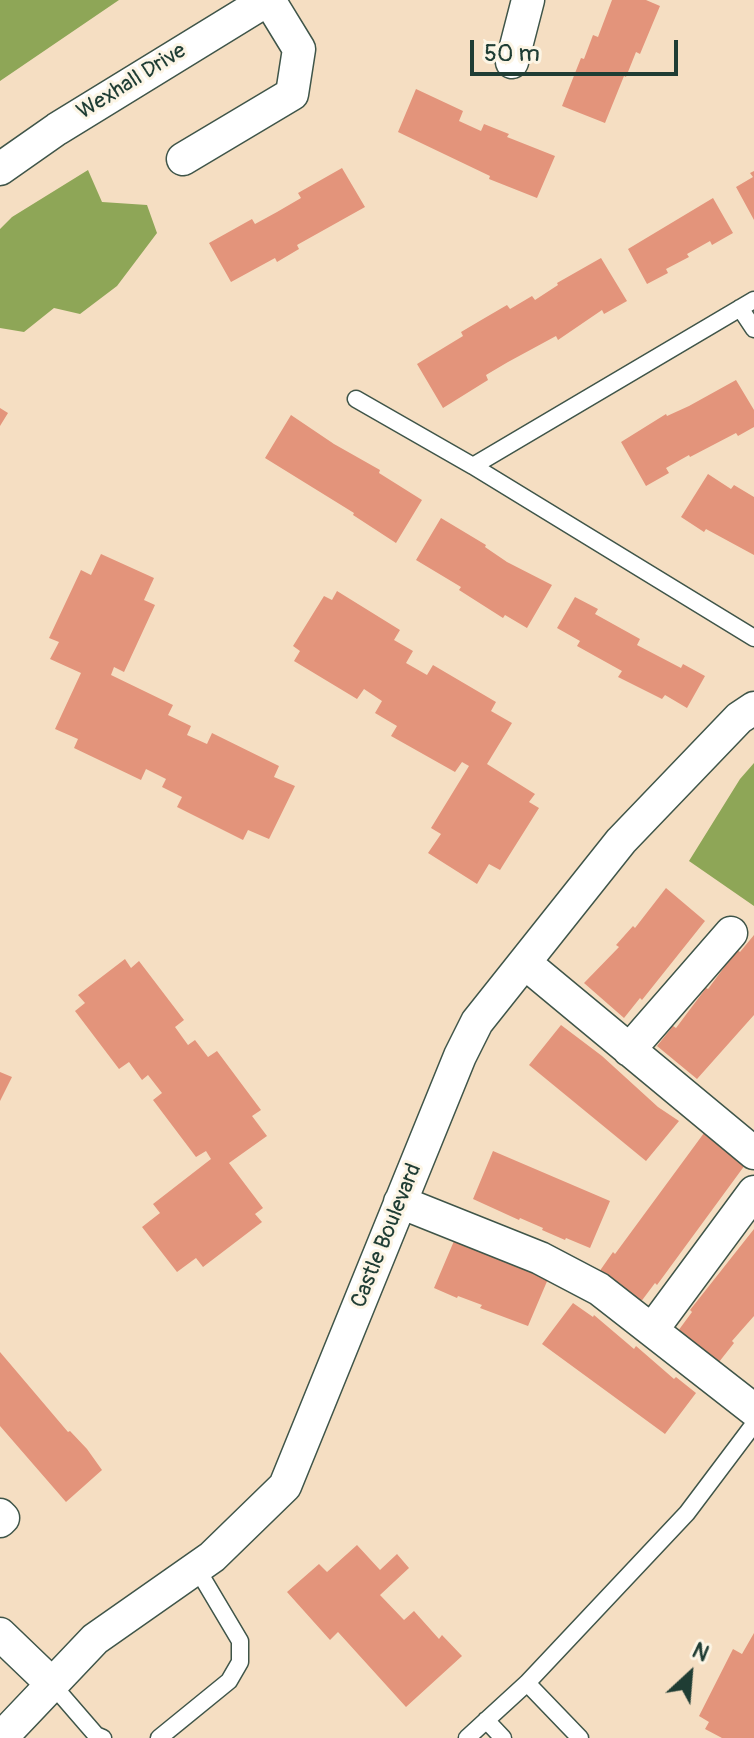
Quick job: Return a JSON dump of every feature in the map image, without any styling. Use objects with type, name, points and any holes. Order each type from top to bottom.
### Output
[{"type":"street","points":[[183,159],[292,94],[299,49],[268,0]]},
{"type":"street","name":"Wexhall Drive","points":[[0,169],[57,129],[268,0]]},
{"type":"street","points":[[512,62],[528,0]]},
{"type":"street","name":"Castle Boulevard","points":[[1,1738],[95,1639],[212,1557],[285,1486],[460,1056],[477,1022],[621,841],[739,718],[754,708]]},
{"type":"street","points":[[629,1050],[731,933]]},
{"type":"street","points":[[525,963],[754,1153]]},
{"type":"street","points":[[652,1330],[754,1192]]},
{"type":"street","points":[[400,1202],[540,1258],[599,1289],[754,1410]]},
{"type":"street","points":[[0,1515],[3,1518],[0,1521]]},
{"type":"street","points":[[0,1634],[51,1683]]},
{"type":"lane","points":[[473,466],[747,304],[754,329]]},
{"type":"lane","points":[[356,399],[473,466],[754,638]]},
{"type":"lane","points":[[467,1738],[527,1683],[687,1513],[754,1424]]},
{"type":"lane","points":[[159,1738],[229,1681],[240,1662],[240,1641],[196,1567]]},
{"type":"lane","points":[[51,1683],[96,1735],[103,1738]]},
{"type":"lane","points":[[527,1683],[580,1738]]},
{"type":"lane","points":[[486,1720],[503,1738]]},
{"type":"green space","points":[[0,0],[119,0],[0,81]]},
{"type":"green space","points":[[88,170],[102,202],[147,205],[157,233],[117,286],[80,314],[54,308],[24,332],[0,328],[0,229],[12,217]]},
{"type":"green space","points":[[754,763],[754,906],[689,861],[740,779]]},
{"type":"building","points":[[612,0],[646,0],[660,6],[640,54],[636,52],[624,76],[605,123],[562,106],[581,58],[584,59],[593,35],[598,37]]},
{"type":"building","points":[[416,89],[463,111],[459,121],[481,131],[484,124],[509,134],[507,137],[555,156],[537,198],[489,179],[490,176],[398,132]]},
{"type":"building","points":[[342,168],[365,207],[297,245],[299,249],[277,262],[275,258],[231,282],[209,243],[252,219],[255,224],[277,212],[301,198],[298,193]]},
{"type":"building","points":[[754,171],[754,220],[736,187],[753,177],[750,173]]},
{"type":"building","points":[[713,198],[733,233],[687,254],[689,257],[666,269],[668,273],[647,284],[628,249]]},
{"type":"building","points":[[601,258],[627,301],[604,314],[602,310],[558,340],[556,336],[508,362],[486,375],[488,380],[443,408],[417,364],[463,336],[461,332],[507,305],[510,309],[532,296],[535,300],[557,283]]},
{"type":"building","points":[[736,380],[754,410],[754,427],[689,455],[666,468],[669,473],[646,486],[621,442],[666,414],[689,406]]},
{"type":"building","points":[[0,408],[8,413],[0,426]]},
{"type":"building","points":[[291,415],[422,500],[396,543],[265,458]]},
{"type":"building","points":[[708,474],[731,489],[734,485],[754,497],[754,555],[706,529],[704,532],[681,517]]},
{"type":"building","points":[[441,518],[486,545],[507,562],[552,585],[527,628],[505,615],[503,618],[459,590],[461,587],[416,560]]},
{"type":"building","points":[[101,554],[154,578],[144,600],[155,605],[124,672],[114,667],[111,675],[173,705],[168,715],[191,726],[187,735],[207,744],[212,733],[279,766],[274,777],[295,786],[269,839],[248,830],[243,840],[177,807],[182,797],[162,787],[166,779],[146,769],[141,780],[74,748],[78,739],[55,729],[81,673],[50,659],[59,642],[49,638],[81,570],[91,575]]},
{"type":"building","points":[[337,591],[400,630],[394,640],[413,651],[406,663],[427,675],[433,665],[496,702],[491,711],[512,723],[487,764],[535,794],[529,802],[539,808],[500,870],[489,864],[477,884],[428,853],[441,834],[431,828],[469,766],[462,762],[455,772],[391,736],[397,726],[375,713],[382,701],[364,689],[357,699],[294,661],[300,651],[293,646],[324,596],[332,600]]},
{"type":"building","points":[[575,597],[598,609],[595,614],[640,639],[637,645],[681,668],[683,664],[705,676],[687,708],[665,695],[662,699],[618,677],[622,671],[577,646],[580,641],[557,628]]},
{"type":"building","points":[[666,888],[705,921],[624,1018],[584,983],[619,947],[616,945],[633,926],[635,928]]},
{"type":"building","points":[[754,935],[754,1015],[697,1079],[657,1046],[673,1026],[676,1028],[737,950],[740,952]]},
{"type":"building","points":[[125,959],[131,968],[139,961],[184,1020],[175,1027],[188,1045],[195,1040],[208,1057],[217,1051],[261,1110],[252,1116],[267,1136],[229,1163],[263,1208],[255,1214],[262,1222],[203,1267],[196,1258],[177,1272],[142,1227],[160,1213],[153,1204],[211,1159],[206,1151],[196,1157],[153,1100],[162,1093],[148,1075],[142,1080],[129,1062],[119,1069],[75,1011],[85,1003],[78,995]]},
{"type":"building","points":[[561,1025],[679,1121],[646,1161],[529,1065]]},
{"type":"building","points":[[0,1072],[12,1077],[0,1101]]},
{"type":"building","points":[[704,1133],[745,1165],[657,1285],[655,1283],[640,1303],[599,1272]]},
{"type":"building","points":[[493,1151],[610,1201],[590,1248],[473,1199]]},
{"type":"building","points":[[754,1229],[754,1316],[719,1362],[678,1331],[692,1312],[690,1310]]},
{"type":"building","points":[[454,1241],[548,1279],[528,1326],[434,1288]]},
{"type":"building","points":[[573,1303],[594,1315],[634,1349],[636,1346],[674,1379],[676,1377],[696,1393],[665,1434],[542,1344]]},
{"type":"building","points":[[0,1352],[102,1470],[66,1502],[0,1426]]},
{"type":"building","points":[[357,1545],[380,1570],[397,1554],[409,1568],[380,1595],[404,1620],[414,1611],[439,1639],[442,1635],[462,1656],[406,1707],[338,1632],[330,1640],[287,1592],[319,1564],[327,1572]]},
{"type":"building","points":[[754,1633],[754,1738],[722,1738],[705,1729],[709,1722],[699,1716],[733,1649],[742,1654]]}]
